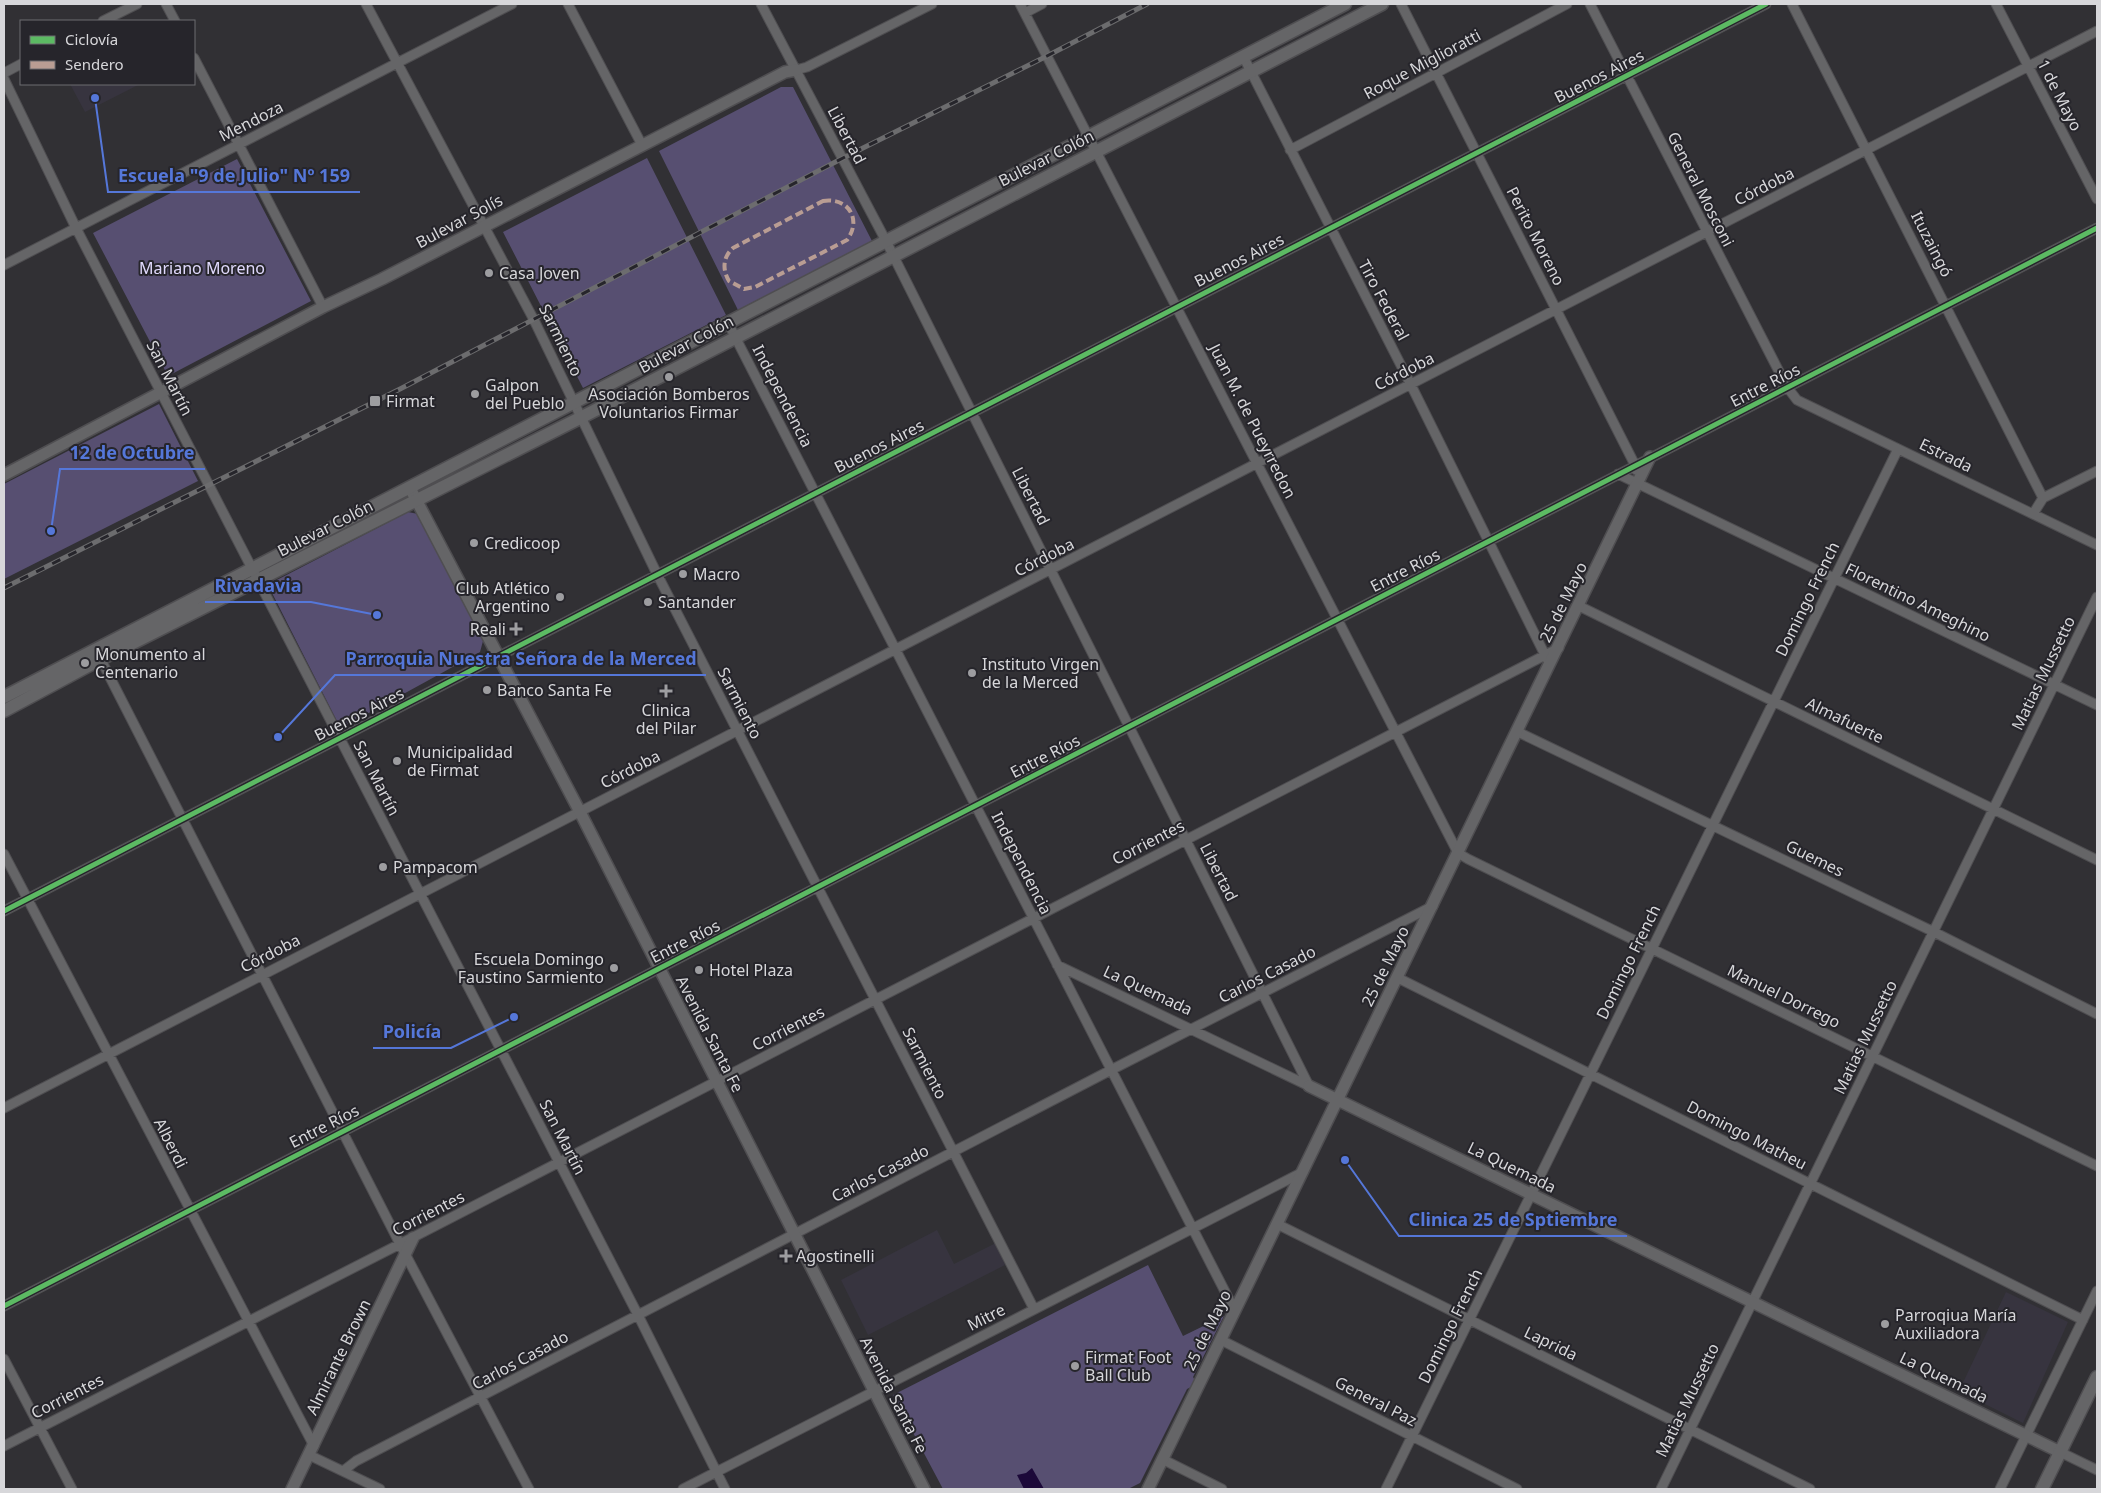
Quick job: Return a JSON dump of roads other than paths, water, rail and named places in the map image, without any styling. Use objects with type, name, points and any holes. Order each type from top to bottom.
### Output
[{"type":"main road","name":"Bulevar Colón","points":[[4,697],[99,654],[254,575],[410,488],[1344,4]]},
{"type":"main road","name":"Bulevar Colón","points":[[254,575],[416,501],[582,417],[1382,4]]},
{"type":"main road","name":"Bulevar Colón","points":[[4,711],[99,654]]},
{"type":"main road","points":[[2042,1489],[2097,1377]]},
{"type":"street","points":[[105,20],[137,4]]},
{"type":"street","points":[[166,4],[174,20]]},
{"type":"street","name":"Sarmiento","points":[[366,4],[485,226],[575,402],[657,574],[1034,1309]]},
{"type":"street","name":"Mendoza","points":[[4,265],[512,4]]},
{"type":"street","points":[[568,4],[642,145]]},
{"type":"street","name":"Libertad","points":[[761,4],[886,241],[1309,1086]]},
{"type":"street","name":"Bulevar Solís","points":[[5,471],[785,72],[807,67],[932,4]]},
{"type":"street","name":"Juan M. de Pueyrredon","points":[[1020,4],[1458,853]]},
{"type":"street","points":[[1025,13],[1042,4]]},
{"type":"street","name":"Perito Moreno","points":[[1401,4],[1636,465],[1638,483]]},
{"type":"street","name":"Roque Miglioratti","points":[[1290,150],[1567,4]]},
{"type":"street","name":"General Mosconi","points":[[1590,4],[1787,388]]},
{"type":"street","name":"Buenos Aires","points":[[4,911],[1766,4]]},
{"type":"street","name":"Ituzaingó","points":[[1792,4],[2043,498]]},
{"type":"street","name":"1 de Mayo","points":[[1996,4],[2097,199]]},
{"type":"street","name":"Córdoba","points":[[4,1108],[2097,31]]},
{"type":"street","name":"Tiro Federal","points":[[1243,56],[1411,385],[1548,660]]},
{"type":"street","points":[[195,60],[323,307]]},
{"type":"street","points":[[4,73],[20,65]]},
{"type":"street","name":"San Martín","points":[[4,78],[76,228],[638,1315],[726,1489]]},
{"type":"street","name":"Entre Ríos","points":[[4,1306],[342,1130],[976,806],[2097,228]]},
{"type":"street","name":"Independencia","points":[[728,322],[1235,1311]]},
{"type":"street","name":"Estrada","points":[[1787,388],[1797,400],[2097,545]]},
{"type":"street","name":"Domingo French","points":[[1386,1489],[1898,449]]},
{"type":"street","name":"25 de Mayo","points":[[1148,1489],[1518,732],[1548,660],[1559,648],[1650,457]]},
{"type":"street","points":[[2033,514],[2043,498],[2097,471]]},
{"type":"street","name":"Florentino Ameghino","points":[[1618,474],[2097,705]]},
{"type":"street","name":"Avenida Santa Fe","points":[[410,488],[580,812],[924,1489]]},
{"type":"street","name":"Matias Mussetto","points":[[1660,1489],[2097,597]]},
{"type":"street","name":"Almafuerte","points":[[1579,606],[2097,860]]},
{"type":"street","points":[[99,654],[403,1249],[529,1489]]},
{"type":"street","name":"Corrientes","points":[[413,1238],[1396,732],[1548,660]]},
{"type":"street","name":"Guemes","points":[[1518,732],[1934,932],[2097,1014]]},
{"type":"street","name":"Manuel Dorrego","points":[[1458,853],[2097,1166]]},
{"type":"street","name":"Alberdi","points":[[4,854],[188,1210],[248,1321],[311,1450]]},
{"type":"street","name":"Carlos Casado","points":[[343,1471],[356,1461],[1111,1070],[1433,906]]},
{"type":"street","name":"La Quemada","points":[[1057,965],[2060,1452]]},
{"type":"street","name":"Domingo Matheu","points":[[1398,978],[2083,1320]]},
{"type":"street","name":"Mitre","points":[[683,1489],[1303,1172]]},
{"type":"street","name":"Laprida","points":[[1277,1224],[1810,1489]]},
{"type":"street","name":"Almirante Brown","points":[[292,1489],[403,1249],[413,1238]]},
{"type":"street","name":"Corrientes","points":[[4,1446],[248,1321],[403,1249]]},
{"type":"street","points":[[2000,1489],[2097,1291]]},
{"type":"street","name":"General Paz","points":[[1221,1340],[1517,1489]]},
{"type":"street","points":[[4,1359],[72,1489]]},
{"type":"street","points":[[311,1450],[343,1471],[380,1489]]},
{"type":"street","points":[[2060,1452],[2097,1470]]},
{"type":"street","points":[[1162,1460],[1222,1489]]},
{"type":"railway","points":[[4,588],[402,388],[843,158],[1147,4]]},
{"type":"place","name":"Escuela \"9 de Julio\" Nº 159","points":[[95,98]]},
{"type":"place","name":"Casa Joven","points":[[489,273]]},
{"type":"place","name":"Asociación Bomberos Voluntarios Firmar","points":[[669,377]]},
{"type":"place","name":"Galpon del Pueblo","points":[[475,394]]},
{"type":"place","name":"Firmat","points":[[375,401]]},
{"type":"place","name":"12 de Octubre","points":[[51,531]]},
{"type":"place","name":"Credicoop","points":[[474,543]]},
{"type":"place","name":"Macro","points":[[683,574]]},
{"type":"place","name":"Club Atlético Argentino","points":[[560,597]]},
{"type":"place","name":"Santander","points":[[648,602]]},
{"type":"place","name":"Rivadavia","points":[[377,615]]},
{"type":"place","name":"Reali","points":[[516,629]]},
{"type":"place","name":"Monumento al Centenario","points":[[85,663]]},
{"type":"place","name":"Instituto Virgen de la Merced","points":[[972,673]]},
{"type":"place","name":"Banco Santa Fe","points":[[487,690]]},
{"type":"place","name":"Clinica del Pilar","points":[[666,691]]},
{"type":"place","name":"Parroquia Nuestra Señora de la Merced","points":[[278,737]]},
{"type":"place","name":"Municipalidad de Firmat","points":[[397,761]]},
{"type":"place","name":"Pampacom","points":[[383,867]]},
{"type":"place","name":"Escuela Domingo Faustino Sarmiento","points":[[614,968]]},
{"type":"place","name":"Hotel Plaza","points":[[699,970]]},
{"type":"place","name":"Policía","points":[[514,1017]]},
{"type":"place","name":"Clinica 25 de Sptiembre","points":[[1345,1160]]},
{"type":"place","name":"Agostinelli","points":[[786,1256]]},
{"type":"place","name":"Parroqiua María Auxiliadora","points":[[1885,1324]]},
{"type":"place","name":"Firmat Foot Ball Club","points":[[1075,1366]]},
{"type":"park label","name":"Mariano Moreno","points":[[202,268]]}]
